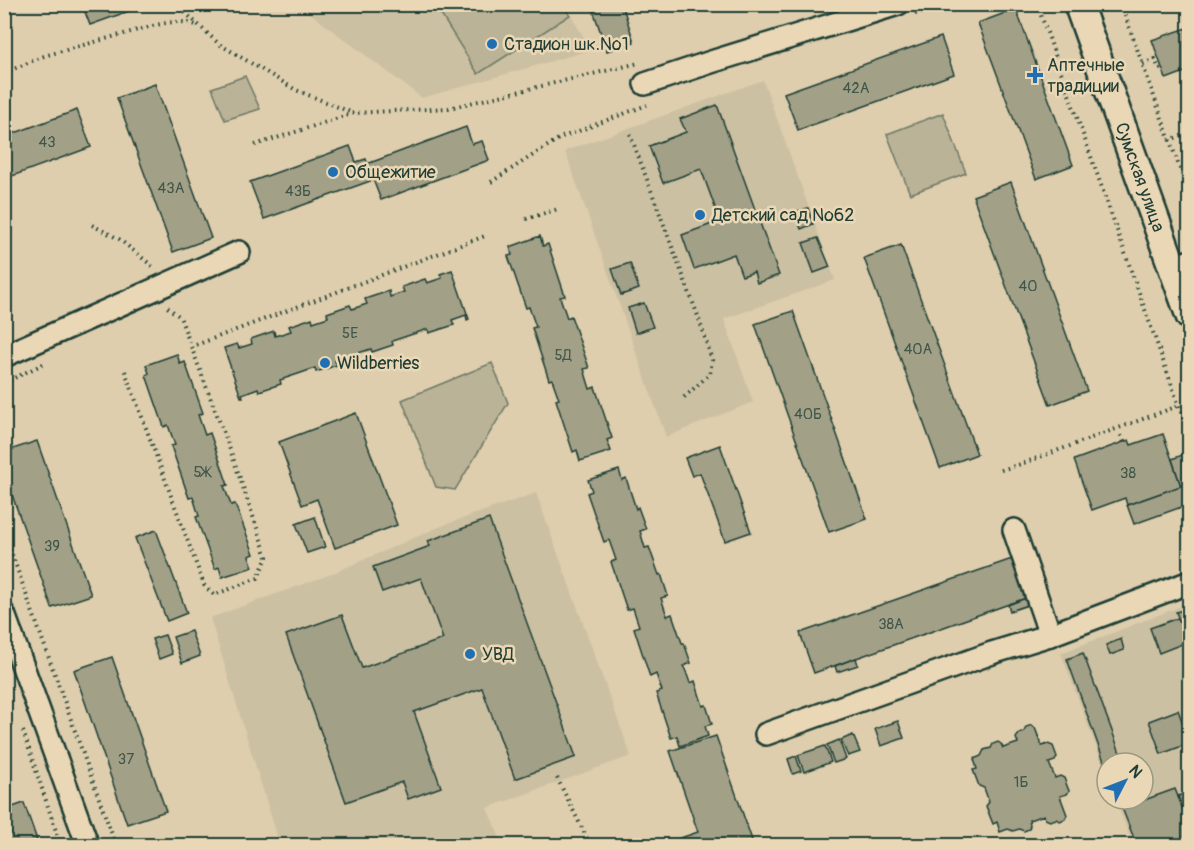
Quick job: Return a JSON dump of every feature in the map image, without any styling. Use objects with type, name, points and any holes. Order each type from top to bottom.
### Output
[{"type":"main road","name":"Сумская улица","points":[[1078,4],[1181,265],[1190,316]]},
{"type":"street","points":[[645,84],[898,4]]},
{"type":"street","points":[[4,356],[239,252]]},
{"type":"street","points":[[1014,530],[1050,634]]},
{"type":"street","points":[[766,734],[1190,582]]},
{"type":"street","points":[[4,614],[88,846]]},
{"type":"path","points":[[176,4],[219,44],[296,90],[354,113]]},
{"type":"path","points":[[1037,4],[1190,437]]},
{"type":"path","points":[[1121,4],[1190,197]]},
{"type":"path","points":[[4,74],[44,56],[156,25],[189,22],[200,26]]},
{"type":"path","points":[[1143,63],[1155,59],[1159,69],[1163,68]]},
{"type":"path","points":[[255,145],[354,113],[449,108],[561,83],[649,60]]},
{"type":"path","points":[[1169,140],[1190,133]]},
{"type":"path","points":[[630,134],[698,316],[712,360],[710,374],[681,400]]},
{"type":"path","points":[[525,219],[558,209]]},
{"type":"path","points":[[92,225],[119,239],[172,282]]},
{"type":"path","points":[[196,345],[485,236]]},
{"type":"path","points":[[124,371],[204,585],[214,595],[258,578],[267,557],[240,477],[180,317],[164,304]]},
{"type":"path","points":[[4,383],[56,357]]},
{"type":"path","points":[[1001,470],[1178,406]]},
{"type":"path","points":[[1121,435],[1124,442]]},
{"type":"path","points":[[4,532],[116,846]]},
{"type":"path","points":[[22,730],[61,846]]},
{"type":"path","points":[[557,778],[591,846]]},
{"type":"shaded area","points":[[299,5],[565,5],[591,50],[422,98]]},
{"type":"shaded area","name":"Стадион шк.№1","points":[[435,5],[563,5],[570,15],[478,74]]},
{"type":"shaded area","points":[[245,76],[260,109],[225,120],[212,88]]},
{"type":"shaded area","name":"Детский сад №62","points":[[763,80],[835,280],[724,319],[753,402],[666,437],[565,151]]},
{"type":"shaded area","points":[[943,113],[966,173],[910,194],[887,134]]},
{"type":"shaded area","points":[[492,363],[508,403],[455,490],[436,487],[402,400]]},
{"type":"shaded area","points":[[536,493],[631,756],[487,808],[503,845],[274,845],[279,842],[210,618],[326,576],[444,525]]},
{"type":"shaded area","points":[[1189,603],[1189,844],[1186,846],[1133,845],[1120,811],[1155,811],[1155,751],[1098,751],[1061,653]]},
{"type":"building","points":[[82,4],[127,4],[129,11],[90,25]]},
{"type":"building","points":[[609,4],[622,4],[634,42],[607,51],[593,10]]},
{"type":"building","points":[[1016,9],[1073,165],[1036,179],[978,23]]},
{"type":"building","points":[[1190,27],[1190,70],[1166,79],[1152,40]]},
{"type":"building","points":[[941,37],[954,74],[798,130],[784,93]]},
{"type":"building","points":[[155,84],[211,238],[173,252],[117,98]]},
{"type":"building","points":[[717,105],[779,275],[757,283],[754,272],[742,276],[734,254],[694,269],[682,235],[720,221],[701,169],[663,183],[649,146],[686,132],[680,119]]},
{"type":"building","points":[[77,110],[91,147],[4,179],[4,137]]},
{"type":"building","points":[[466,127],[472,144],[482,141],[489,160],[381,200],[367,164]]},
{"type":"building","points":[[350,146],[356,162],[366,159],[373,180],[264,219],[250,182]]},
{"type":"building","points":[[1011,182],[1087,391],[1050,405],[973,196]]},
{"type":"building","points":[[808,208],[813,224],[801,229],[795,212]]},
{"type":"building","points":[[540,236],[543,246],[548,244],[565,296],[560,297],[567,318],[571,316],[589,368],[584,369],[590,389],[595,387],[612,438],[607,440],[611,451],[580,461],[577,450],[573,452],[556,400],[559,399],[552,379],[549,380],[532,328],[536,327],[529,307],[526,308],[508,256],[512,255],[510,247]]},
{"type":"building","points":[[818,238],[830,267],[814,273],[803,243]]},
{"type":"building","points":[[901,245],[977,454],[940,468],[864,258]]},
{"type":"building","points":[[630,263],[639,289],[621,295],[612,269]]},
{"type":"building","points":[[452,270],[469,319],[467,320],[466,315],[452,320],[454,325],[429,333],[428,329],[392,341],[393,345],[372,352],[371,349],[355,354],[356,358],[353,359],[352,355],[335,361],[337,365],[316,372],[315,368],[280,380],[281,384],[259,391],[258,388],[242,394],[243,397],[241,397],[224,348],[237,344],[239,348],[252,344],[251,339],[274,331],[275,336],[291,331],[289,326],[312,318],[313,322],[328,317],[327,313],[350,305],[352,309],[367,304],[365,299],[389,291],[390,297],[404,292],[402,287],[425,279],[427,283],[442,278],[440,274]]},
{"type":"building","points":[[644,303],[653,327],[636,333],[628,308]]},
{"type":"building","points":[[793,311],[867,519],[829,532],[755,324]]},
{"type":"building","points":[[177,354],[180,364],[185,362],[203,413],[198,415],[205,435],[210,433],[228,485],[224,486],[231,505],[235,504],[254,554],[249,556],[253,567],[222,577],[219,567],[215,569],[196,517],[199,516],[193,497],[189,498],[171,446],[175,445],[168,425],[164,427],[146,375],[149,373],[146,365]]},
{"type":"building","points":[[356,413],[397,525],[335,548],[317,499],[302,505],[279,442]]},
{"type":"building","points":[[1163,434],[1181,486],[1127,505],[1125,498],[1092,510],[1074,460],[1129,440],[1131,445]]},
{"type":"building","points":[[37,441],[91,595],[52,608],[4,472],[4,452]]},
{"type":"building","points":[[720,445],[751,532],[725,541],[700,473],[692,476],[685,458]]},
{"type":"building","points":[[1190,452],[1190,504],[1134,524],[1127,505],[1181,486],[1172,459]]},
{"type":"building","points":[[619,470],[622,480],[626,478],[636,509],[638,507],[646,529],[640,531],[645,548],[649,547],[659,575],[661,574],[668,596],[661,598],[667,616],[672,614],[691,663],[684,666],[690,683],[695,681],[712,724],[705,726],[708,736],[680,746],[677,736],[671,738],[656,693],[662,691],[656,674],[650,677],[634,628],[639,626],[633,608],[627,610],[611,562],[616,560],[609,540],[604,542],[587,493],[592,491],[588,480]]},
{"type":"building","points":[[315,517],[325,547],[307,553],[296,524]]},
{"type":"building","name":"УВД","points":[[489,519],[576,757],[515,779],[482,688],[414,712],[441,787],[408,799],[402,782],[346,802],[286,635],[342,615],[362,668],[443,639],[421,578],[382,592],[373,567],[430,546],[428,541]]},
{"type":"building","points":[[156,530],[187,613],[167,621],[135,538]]},
{"type":"building","points":[[1012,559],[1026,598],[814,673],[800,633]]},
{"type":"building","points":[[1026,598],[1028,605],[1010,611],[1008,605]]},
{"type":"building","points":[[1190,608],[1190,649],[1176,612]]},
{"type":"building","points":[[1178,618],[1187,642],[1159,653],[1150,628]]},
{"type":"building","points":[[191,631],[200,656],[182,663],[173,637]]},
{"type":"building","points":[[165,635],[172,654],[159,659],[152,639]]},
{"type":"building","points":[[1121,639],[1124,650],[1110,655],[1106,645]]},
{"type":"building","points":[[1083,653],[1119,751],[1100,751],[1067,659]]},
{"type":"building","points":[[112,657],[166,811],[127,824],[74,670]]},
{"type":"building","points":[[856,658],[858,665],[837,672],[835,666]]},
{"type":"building","points":[[1178,710],[1190,743],[1161,754],[1149,721]]},
{"type":"building","points":[[898,721],[904,738],[881,746],[875,729]]},
{"type":"building","points":[[1032,725],[1042,746],[1048,744],[1053,746],[1057,757],[1055,761],[1049,763],[1055,778],[1060,776],[1064,778],[1069,791],[1060,796],[1067,815],[1060,821],[1056,819],[1050,821],[1045,819],[1044,815],[1029,820],[1029,829],[1024,831],[1008,829],[1000,832],[997,822],[993,824],[986,806],[989,802],[984,788],[979,786],[973,770],[977,769],[974,759],[998,742],[1003,748],[1018,743],[1016,738],[1019,734]]},
{"type":"building","points":[[853,735],[860,752],[848,756],[841,740]]},
{"type":"building","points":[[716,736],[754,846],[657,846],[698,832],[670,751]]},
{"type":"building","points":[[839,740],[846,759],[834,763],[827,745]]},
{"type":"building","points":[[825,746],[831,762],[804,772],[798,755]]},
{"type":"building","points":[[796,756],[801,771],[793,774],[788,759]]},
{"type":"building","points":[[1175,789],[1188,822],[1190,822],[1190,837],[1165,846],[1137,846],[1123,811],[1155,811],[1155,796]]},
{"type":"building","points":[[1190,792],[1190,822],[1188,822],[1178,796]]},
{"type":"building","points":[[24,803],[37,840],[22,846],[4,846],[4,810]]},
{"type":"place","name":"Стадион шк.№1","points":[[492,44]]},
{"type":"place","name":"Аптечные традиции","points":[[1035,75]]},
{"type":"place","name":"Общежитие","points":[[333,172]]},
{"type":"place","name":"Детский сад №62","points":[[700,215]]},
{"type":"place","name":"Wildberries","points":[[325,363]]},
{"type":"place","name":"УВД","points":[[470,654]]}]
